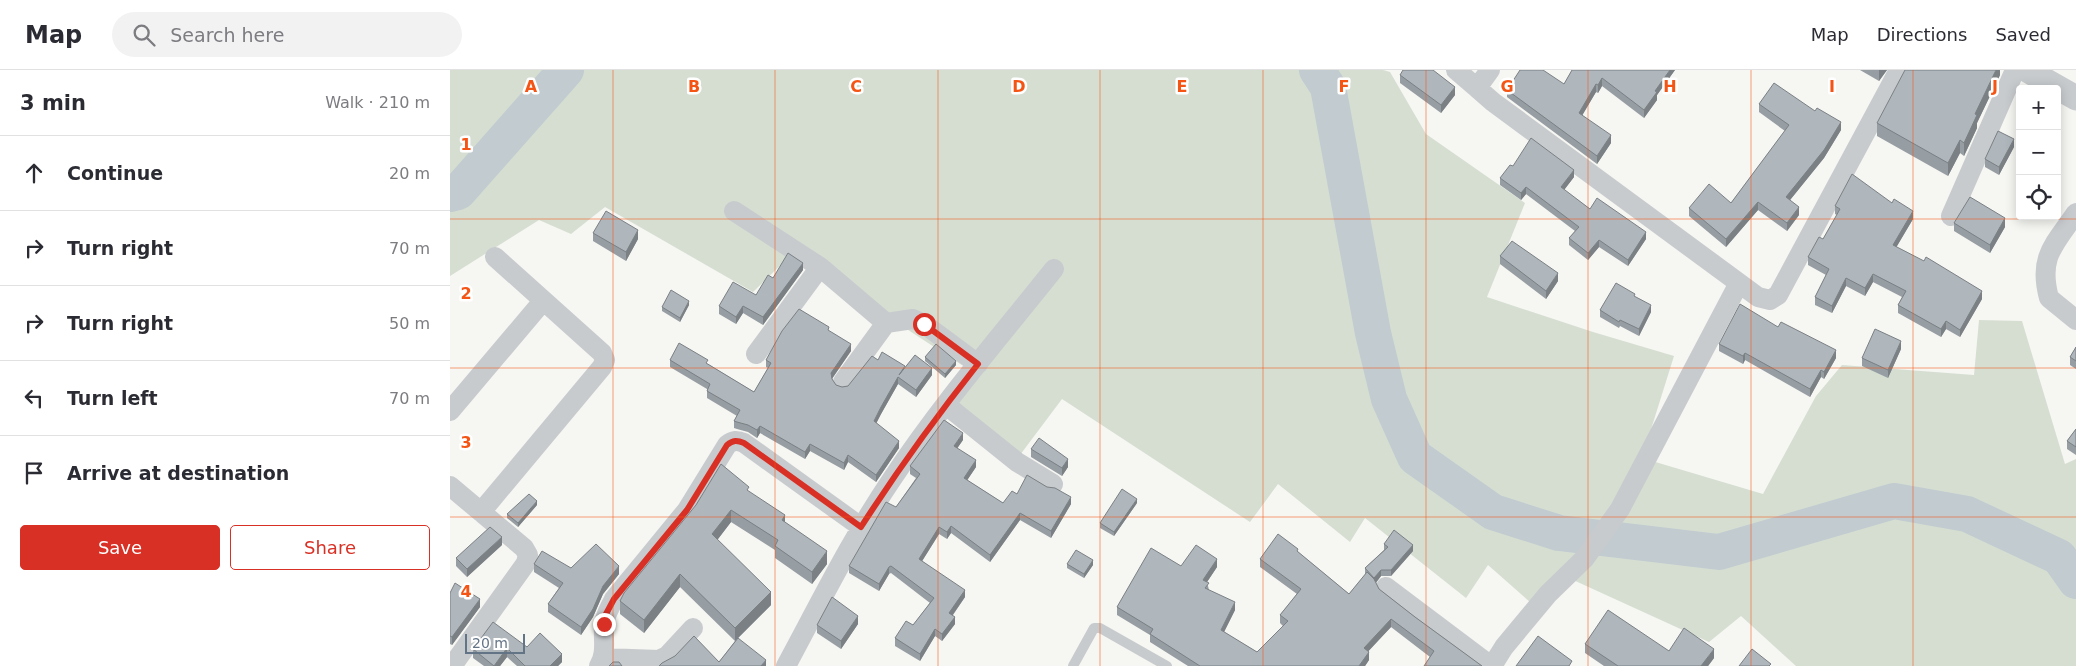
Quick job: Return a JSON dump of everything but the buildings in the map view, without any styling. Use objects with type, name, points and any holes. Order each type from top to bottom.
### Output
[{"type":"street","points":[[1456,70],[1509,114],[1764,300],[1770,300],[1778,295],[1899,70]]},
{"type":"street","points":[[1477,88],[1490,70]]},
{"type":"street","points":[[1950,216],[2015,70]]},
{"type":"street","points":[[2027,70],[2076,98]]},
{"type":"street","points":[[734,211],[820,267],[886,323]]},
{"type":"street","points":[[2076,213],[2048,253],[2044,274],[2049,298],[2076,320]]},
{"type":"street","points":[[481,512],[602,367],[605,360],[602,353],[494,257]]},
{"type":"street","points":[[756,354],[820,267]]},
{"type":"street","points":[[786,666],[861,527],[893,477],[946,405],[1054,269]]},
{"type":"street","points":[[1386,587],[1491,666],[1504,647],[1548,594],[1585,558],[1620,509],[1739,283]]},
{"type":"street","points":[[450,411],[543,301]]},
{"type":"street","points":[[843,382],[886,323],[913,319],[924,324],[978,364]]},
{"type":"street","points":[[946,405],[1017,462],[1052,484]]},
{"type":"street","points":[[693,628],[667,656],[659,660],[602,662],[604,624],[606,614],[614,599],[687,510],[727,445],[731,442],[737,440],[744,443],[861,527]]},
{"type":"street","points":[[450,486],[524,548],[528,555],[526,563],[452,666]]},
{"type":"lane","points":[[1073,666],[1094,628],[1100,628],[1167,666]]},
{"type":"shaded area","points":[[450,70],[1383,70],[1390,72],[1426,134],[1525,203],[1487,297],[1674,356],[1642,458],[1763,494],[1816,396],[1842,365],[1974,375],[1979,320],[2022,321],[2065,464],[2076,459],[2076,666],[1796,666],[1741,616],[1709,642],[1571,579],[1540,611],[1488,565],[1466,598],[1365,518],[1350,542],[1278,484],[1250,522],[1062,399],[1017,459],[953,410],[977,375],[792,254],[753,292],[605,207],[571,234],[539,220],[450,276]]},
{"type":"waterway","points":[[450,194],[458,192],[566,70]]},
{"type":"waterway","points":[[1317,70],[1328,87],[1373,333],[1389,399],[1415,457],[1493,512],[1559,533],[1719,552],[1894,501],[1967,514],[2059,557],[2076,581]]},
{"type":"route","points":[[604,624],[606,614],[614,599],[670,533],[701,490],[727,445],[731,442],[737,440],[744,443],[861,527],[893,477],[978,364],[924,324]]}]
